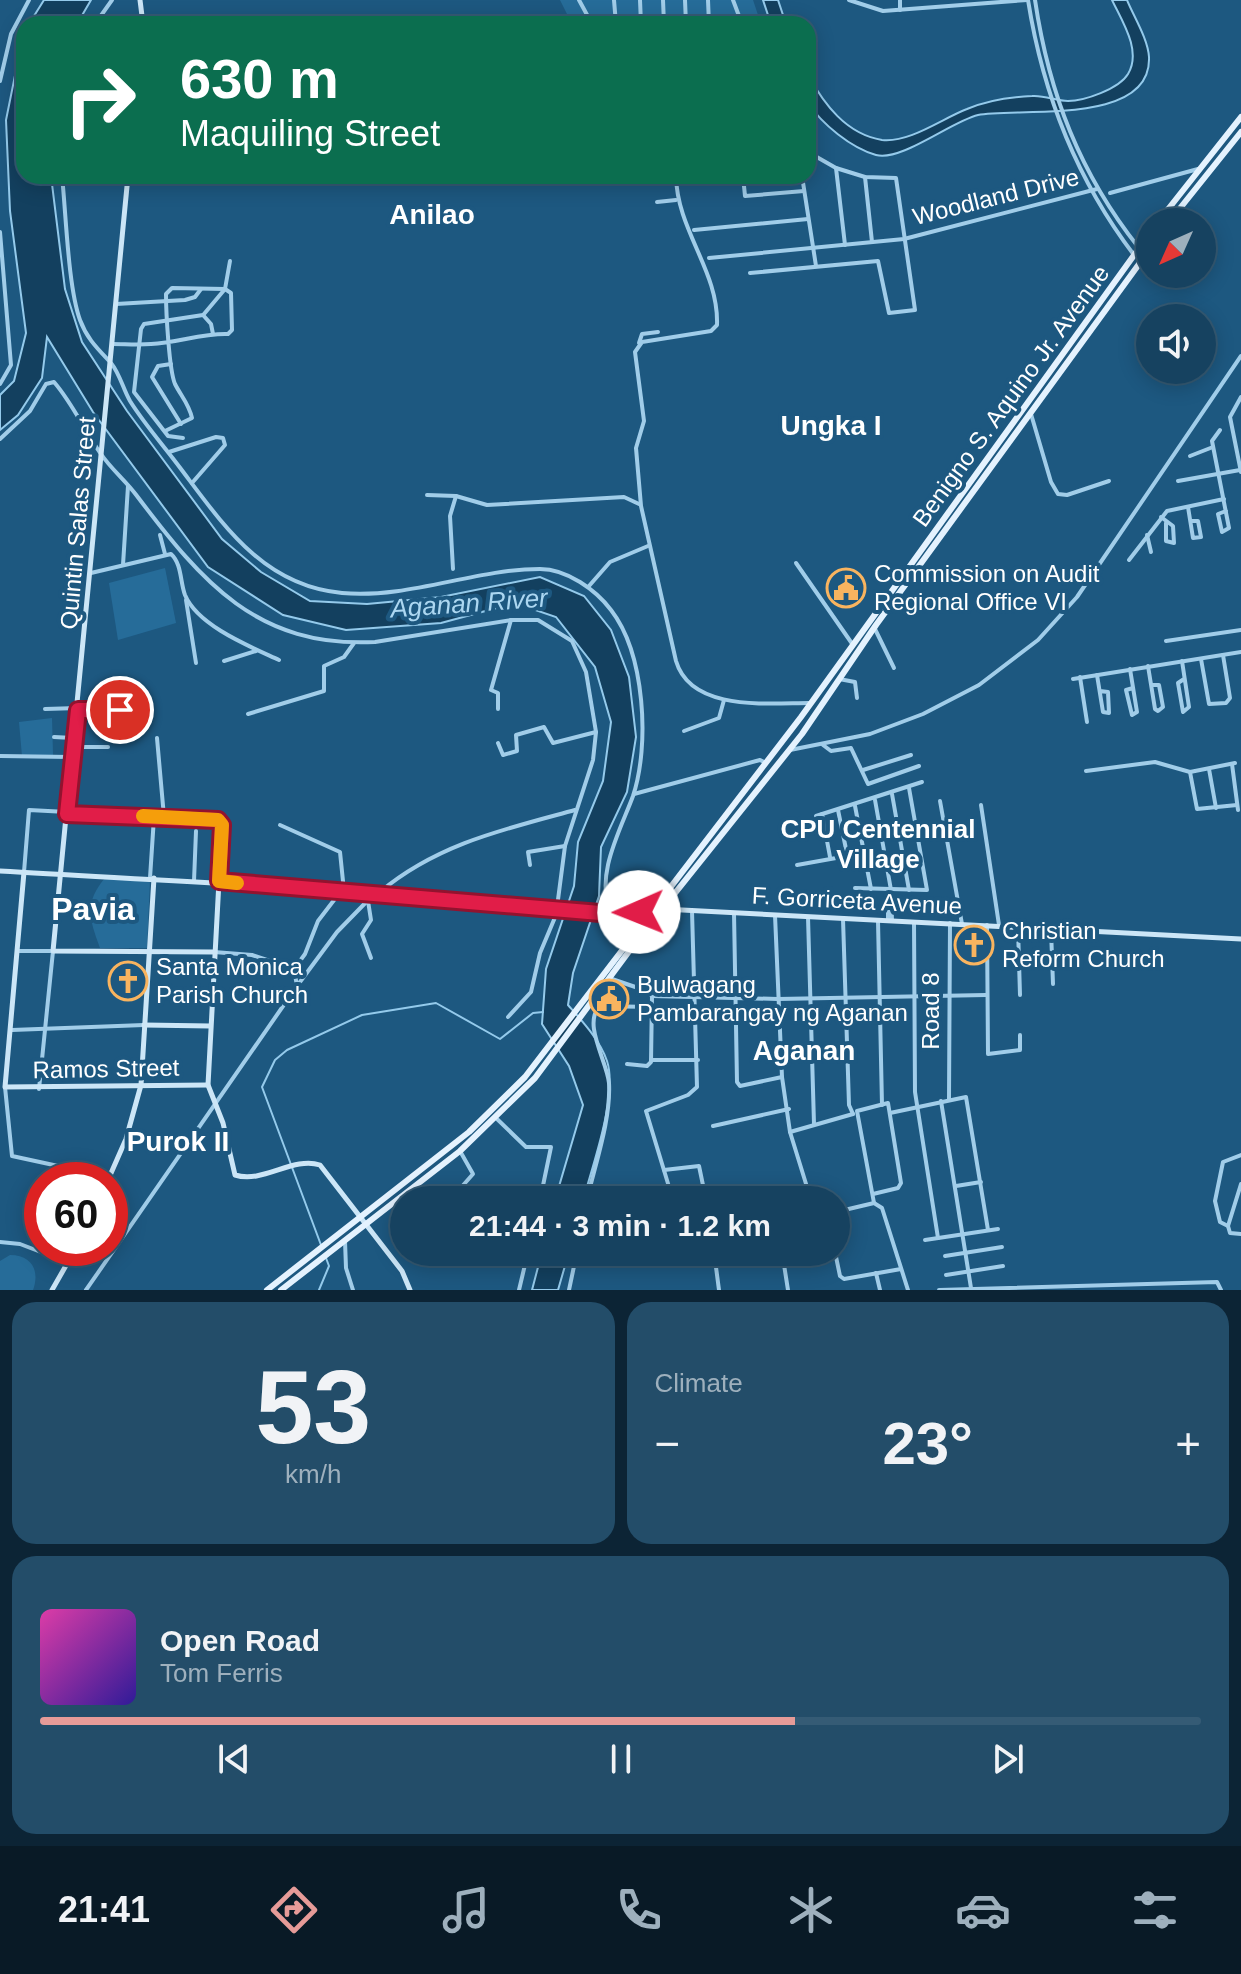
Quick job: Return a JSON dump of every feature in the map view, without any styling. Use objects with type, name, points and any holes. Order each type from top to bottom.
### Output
[{"type":"main road","points":[[1168,208],[1241,117]]},
{"type":"main road","points":[[1172,203],[1179,208],[1241,132]]},
{"type":"main road","name":"Quintin Salas Street","points":[[53,951],[127,184]]},
{"type":"main road","name":"Benigno S. Aquino Jr. Avenue","points":[[632,941],[669,902],[789,749],[1136,252]]},
{"type":"main road","name":"Benigno S. Aquino Jr. Avenue","points":[[1016,428],[1031,414],[1136,268]]},
{"type":"main road","name":"Benigno S. Aquino Jr. Avenue","points":[[281,1290],[460,1151],[541,1071],[654,906],[853,645],[873,625]]},
{"type":"main road","points":[[811,703],[818,708]]},
{"type":"main road","points":[[710,832],[718,831],[718,839]]},
{"type":"main road","points":[[0,871],[219,881],[612,914],[647,911],[654,906]]},
{"type":"main road","points":[[5,1087],[24,872]]},
{"type":"main road","points":[[116,1162],[126,1139],[141,1085],[152,878]]},
{"type":"main road","points":[[219,881],[208,1085],[235,1175],[278,1171],[311,1162],[324,1168],[402,1271],[410,1290]]},
{"type":"main road","points":[[669,902],[668,907],[675,911]]},
{"type":"main road","name":"F. Gorriceta Avenue","points":[[663,909],[1241,939]]},
{"type":"main road","points":[[622,914],[636,925],[632,941]]},
{"type":"main road","points":[[53,951],[149,949],[214,952]]},
{"type":"main road","name":"Benigno S. Aquino Jr. Avenue","points":[[267,1290],[469,1132],[534,1066],[586,1005]]},
{"type":"main road","points":[[144,1025],[210,1026]]},
{"type":"main road","name":"Ramos Street","points":[[5,1087],[208,1085]]},
{"type":"main road","points":[[52,1290],[65,1266]]},
{"type":"street","points":[[849,0],[900,10],[1028,0],[1062,125],[1090,191],[1134,255]]},
{"type":"street","points":[[900,0],[900,10]]},
{"type":"street","points":[[1035,0],[1042,59]]},
{"type":"street","points":[[0,81],[16,25]]},
{"type":"street","points":[[1062,125],[1097,189],[1136,244]]},
{"type":"street","points":[[750,273],[879,261],[889,313],[915,310],[896,179],[865,177],[836,168],[816,157]]},
{"type":"street","points":[[836,168],[845,245]]},
{"type":"street","points":[[1110,193],[1198,169]]},
{"type":"street","points":[[865,177],[872,242]]},
{"type":"street","points":[[63,184],[79,317],[91,343],[111,364],[131,402],[241,546],[279,573],[310,587],[343,593],[383,592],[542,569],[589,586],[623,627],[638,682],[644,724],[634,794],[614,842],[608,872],[608,904],[612,914]]},
{"type":"street","points":[[639,344],[711,331],[717,325],[710,284],[676,200],[676,184]]},
{"type":"street","points":[[743,184],[743,194],[804,191]]},
{"type":"street","points":[[803,184],[816,266]]},
{"type":"street","name":"Woodland Drive","points":[[709,258],[904,239],[1097,189]]},
{"type":"street","points":[[657,202],[676,200]]},
{"type":"street","points":[[694,230],[808,219]]},
{"type":"street","points":[[0,232],[11,365],[0,384]]},
{"type":"street","points":[[183,438],[173,439],[165,431],[133,388],[144,324],[203,315],[225,289],[230,261]]},
{"type":"street","points":[[165,431],[191,420],[175,385],[166,294],[172,288],[225,289]]},
{"type":"street","points":[[116,304],[189,299],[201,289]]},
{"type":"street","points":[[112,344],[228,334],[232,330],[233,300],[225,289]]},
{"type":"street","points":[[203,315],[211,324],[213,334]]},
{"type":"street","points":[[658,332],[642,334],[635,352],[644,421],[636,448],[648,546],[679,671],[709,694],[724,700],[811,703]]},
{"type":"street","points":[[789,749],[870,734],[923,714],[979,685],[1038,640],[1077,597],[1241,356]]},
{"type":"street","points":[[171,364],[158,366],[152,377],[181,424]]},
{"type":"street","points":[[0,439],[30,411],[52,381],[80,415],[101,455],[128,483],[187,561],[232,603],[256,618],[299,635],[354,643],[511,620],[538,620],[572,641],[591,691],[596,732],[593,760],[565,846],[557,908],[531,992],[508,1017]]},
{"type":"street","points":[[1178,481],[1241,469],[1238,441],[1230,417],[1241,397]]},
{"type":"street","points":[[1031,414],[1051,482],[1058,494],[1067,495],[1109,481]]},
{"type":"street","points":[[1230,417],[1241,415]]},
{"type":"street","points":[[1220,430],[1212,440],[1219,472],[1224,499],[1226,511],[1229,530],[1222,532],[1218,514],[1226,511]]},
{"type":"street","points":[[169,452],[216,437],[223,438],[225,445],[192,483]]},
{"type":"street","points":[[1190,456],[1213,447]]},
{"type":"street","points":[[123,565],[128,483]]},
{"type":"street","points":[[427,495],[456,496],[487,505],[624,497],[641,506]]},
{"type":"street","points":[[453,569],[450,516],[456,496]]},
{"type":"street","points":[[1129,560],[1167,511],[1224,499]]},
{"type":"street","points":[[1188,507],[1191,521]]},
{"type":"street","points":[[1161,517],[1173,526],[1174,543],[1166,541],[1166,523]]},
{"type":"street","points":[[160,535],[165,554]]},
{"type":"street","points":[[1147,535],[1151,552]]},
{"type":"street","points":[[589,586],[610,562],[648,546]]},
{"type":"street","points":[[91,573],[171,554],[176,559],[186,598],[196,663]]},
{"type":"street","points":[[796,563],[853,645]]},
{"type":"street","points":[[186,598],[216,628],[279,660]]},
{"type":"street","points":[[498,709],[498,693],[491,690],[511,620]]},
{"type":"street","points":[[873,625],[894,668]]},
{"type":"street","points":[[1166,641],[1241,630]]},
{"type":"street","points":[[248,714],[324,691],[324,666],[344,657],[354,643]]},
{"type":"street","points":[[224,661],[258,651]]},
{"type":"street","points":[[1073,679],[1241,652]]},
{"type":"street","points":[[1201,659],[1207,702],[1211,705],[1226,703],[1230,698],[1223,655]]},
{"type":"street","points":[[1182,661],[1189,707],[1183,712],[1178,683],[1184,679]]},
{"type":"street","points":[[1148,666],[1155,709]]},
{"type":"street","points":[[1130,669],[1137,712],[1132,715],[1126,690],[1133,688]]},
{"type":"street","points":[[1097,675],[1103,712],[1109,713],[1108,692],[1100,691]]},
{"type":"street","points":[[1080,677],[1087,722]]},
{"type":"street","points":[[838,679],[855,682],[857,698]]},
{"type":"street","points":[[684,731],[719,718],[724,700]]},
{"type":"street","points":[[45,709],[137,707]]},
{"type":"street","points":[[498,743],[503,755],[517,751],[516,735],[544,727],[553,743],[596,732]]},
{"type":"street","points":[[54,737],[76,738]]},
{"type":"street","points":[[157,738],[164,817]]},
{"type":"street","points":[[823,744],[831,751],[851,748],[868,784],[919,766]]},
{"type":"street","points":[[75,747],[108,747]]},
{"type":"street","points":[[863,770],[911,755]]},
{"type":"street","points":[[0,756],[74,757]]},
{"type":"street","points":[[634,794],[760,760],[764,762]]},
{"type":"street","points":[[1086,771],[1155,762],[1190,772],[1233,764],[1239,793],[1237,808],[1197,809],[1190,772]]},
{"type":"street","points":[[1209,769],[1216,808]]},
{"type":"street","points":[[830,857],[819,815],[875,800],[922,782]]},
{"type":"street","points":[[855,888],[927,890],[909,788]]},
{"type":"street","points":[[892,794],[909,890]]},
{"type":"street","points":[[875,800],[889,888],[890,921]]},
{"type":"street","points":[[940,801],[962,924]]},
{"type":"street","points":[[981,805],[999,925]]},
{"type":"street","points":[[855,806],[871,889]]},
{"type":"street","points":[[86,1290],[297,986],[337,932],[368,901],[410,867],[440,851],[577,809]]},
{"type":"street","points":[[24,872],[29,810],[218,820],[222,825],[219,881]]},
{"type":"street","points":[[838,810],[847,854]]},
{"type":"street","points":[[152,878],[154,817]]},
{"type":"street","points":[[280,825],[340,852],[343,891],[318,921],[305,954],[294,969],[297,986]]},
{"type":"street","points":[[194,881],[196,831]]},
{"type":"street","points":[[530,865],[528,852],[565,846]]},
{"type":"street","points":[[797,865],[864,853]]},
{"type":"street","points":[[368,901],[371,920],[362,934],[371,958]]},
{"type":"street","points":[[669,1186],[646,1111],[696,1091],[698,1060],[692,911]]},
{"type":"street","points":[[734,913],[738,1085],[782,1077]]},
{"type":"street","points":[[775,915],[782,1077],[790,1132],[807,1186]]},
{"type":"street","points":[[808,917],[814,1124]]},
{"type":"street","points":[[843,919],[849,1105],[855,1113],[874,1203],[885,1213],[908,1290]]},
{"type":"street","points":[[878,921],[882,1105]]},
{"type":"street","points":[[914,922],[917,1106],[938,1238]]},
{"type":"street","name":"Road 8","points":[[949,1099],[950,923]]},
{"type":"street","points":[[987,925],[988,1054],[1020,1050],[1020,1035]]},
{"type":"street","points":[[1017,926],[1020,995]]},
{"type":"street","points":[[1051,927],[1053,984]]},
{"type":"street","points":[[972,944],[986,943]]},
{"type":"street","points":[[19,951],[53,951],[39,1089]]},
{"type":"street","points":[[214,952],[252,955],[294,969]]},
{"type":"street","points":[[607,977],[647,991],[652,996],[778,999],[986,995]]},
{"type":"street","points":[[627,1064],[647,1066],[651,1060],[652,996]]},
{"type":"street","points":[[590,1186],[608,1098],[606,1068],[592,1024],[595,1010],[600,1006],[651,1007]]},
{"type":"street","points":[[12,1030],[144,1025]]},
{"type":"street","points":[[651,1060],[698,1060]]},
{"type":"street","points":[[5,1087],[11,1154],[44,1162]]},
{"type":"street","points":[[890,1113],[966,1097],[988,1230]]},
{"type":"street","points":[[941,1101],[971,1289]]},
{"type":"street","points":[[790,1132],[888,1103],[901,1183],[898,1188],[873,1194]]},
{"type":"street","points":[[713,1126],[789,1109]]},
{"type":"street","points":[[496,1118],[526,1147],[551,1147],[543,1186]]},
{"type":"street","points":[[460,1151],[473,1174],[462,1186]]},
{"type":"street","points":[[1228,1226],[1220,1222],[1215,1201],[1223,1162],[1241,1155]]},
{"type":"street","points":[[664,1170],[699,1166],[703,1186]]},
{"type":"street","points":[[955,1186],[981,1182]]},
{"type":"street","points":[[1241,1184],[1228,1226],[1230,1233],[1241,1234]]},
{"type":"street","points":[[850,1209],[874,1203]]},
{"type":"street","points":[[925,1240],[998,1229]]},
{"type":"street","points":[[345,1241],[346,1268],[353,1290]]},
{"type":"street","points":[[0,1242],[24,1246]]},
{"type":"street","points":[[945,1256],[1002,1247]]},
{"type":"street","points":[[519,1290],[525,1266]]},
{"type":"street","points":[[569,1290],[574,1266]]},
{"type":"street","points":[[716,1266],[719,1290]]},
{"type":"street","points":[[784,1266],[788,1290]]},
{"type":"street","points":[[838,1266],[841,1278],[901,1269]]},
{"type":"street","points":[[946,1275],[1003,1266]]},
{"type":"street","points":[[876,1273],[880,1290]]},
{"type":"street","points":[[939,1290],[1217,1282],[1221,1290]]},
{"type":"shaded area","points":[[560,0],[753,0],[758,16],[568,16]]},
{"type":"shaded area","points":[[165,568],[176,623],[118,640],[109,583]]},
{"type":"shaded area","points":[[52,718],[53,755],[22,756],[19,722]]},
{"type":"shaded area","points":[[105,878],[150,880],[147,948],[100,948],[90,911],[94,895]]},
{"type":"shaded area","points":[[10,1255],[24,1258],[24,1266],[32,1266],[35,1271],[33,1290],[0,1290],[0,1261]]},
{"type":"water","points":[[44,0],[91,0],[82,16],[34,16]]},
{"type":"water","points":[[763,0],[778,0],[783,16],[768,16]]},
{"type":"water","points":[[1112,0],[1127,0],[1143,36],[1149,57],[1144,79],[1129,94],[1106,104],[1049,112],[978,115],[899,153],[886,156],[866,152],[847,141],[816,113],[816,89],[847,124],[869,137],[893,140],[915,134],[991,101],[1037,96],[1068,101],[1092,96],[1117,85],[1128,74],[1133,56],[1125,27]]},
{"type":"water","name":"Aganan River","points":[[16,71],[16,184],[52,184],[65,289],[82,342],[127,411],[222,539],[261,572],[310,601],[367,604],[441,597],[540,577],[584,596],[611,630],[629,677],[636,737],[627,792],[601,847],[599,896],[573,973],[568,1005],[600,1046],[610,1075],[603,1130],[587,1186],[559,1186],[583,1105],[569,1066],[542,1024],[546,969],[574,886],[578,842],[603,781],[611,722],[595,667],[556,617],[515,603],[441,623],[346,630],[283,615],[208,567],[93,412],[47,337],[42,378],[18,415],[0,430],[0,395],[14,381],[26,333],[10,211],[6,120]]},
{"type":"water","points":[[538,1266],[565,1266],[558,1290],[532,1290]]},
{"type":"waterway","points":[[321,1245],[262,1087],[275,1060],[287,1050],[362,1015],[436,1003],[500,1039],[533,1013],[543,1012]]},
{"type":"waterway","points":[[319,1290],[329,1266],[326,1258]]},
{"type":"slow traffic","points":[[143,816],[218,820],[222,825],[219,881],[237,883]]},
{"type":"place","name":"Commission on Audit Regional Office VI","points":[[846,588]]},
{"type":"place","name":"Christian Reform Church","points":[[974,945]]},
{"type":"place","name":"Santa Monica Parish Church","points":[[128,981]]},
{"type":"place","name":"Bulwagang Pambarangay ng Aganan","points":[[609,999]]},
{"type":"district","name":"Anilao","points":[[432,214]]},
{"type":"district","name":"Ungka I","points":[[831,425]]},
{"type":"district","name":"CPU Centennial Village","points":[[878,844]]},
{"type":"district","name":"Pavia","points":[[93,909]]},
{"type":"district","name":"Aganan","points":[[804,1050]]},
{"type":"district","name":"Purok II","points":[[178,1141]]},
{"type":"route","points":[[120,710],[78,710],[67,814],[218,820],[222,825],[219,881],[612,914],[639,912]]}]
